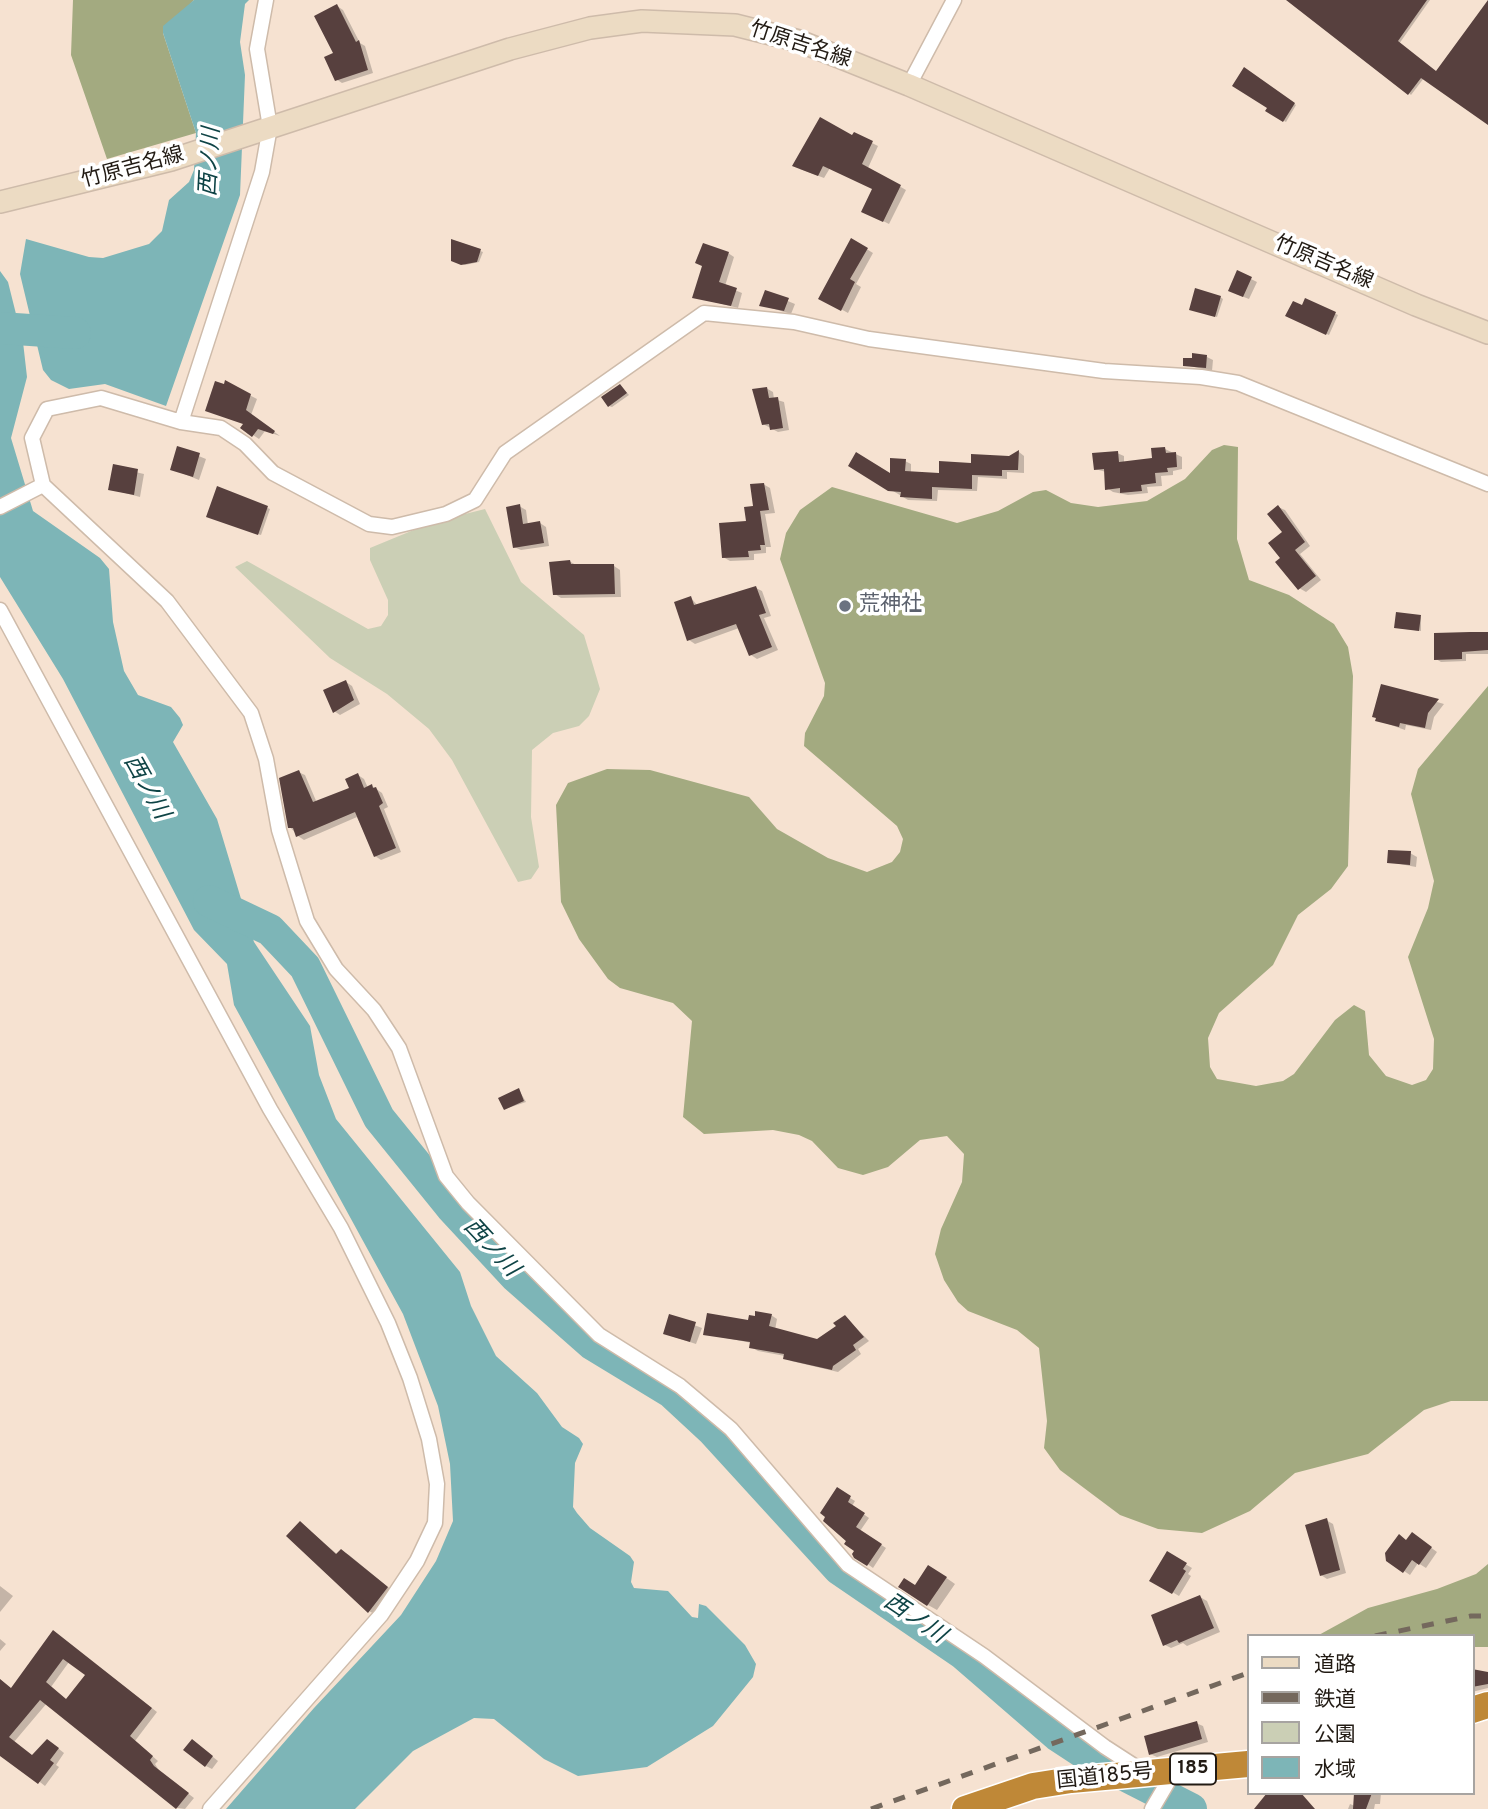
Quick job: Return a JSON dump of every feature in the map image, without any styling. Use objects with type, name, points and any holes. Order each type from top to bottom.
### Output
[{"type":"highway","name":"国道185号","points":[[965,1809],[1034,1787],[1132,1773],[1172,1777],[1246,1764]]},
{"type":"main road","name":"竹原吉名線","points":[[0,202],[171,160],[510,49],[590,28],[642,21],[735,25],[799,41],[909,85],[1416,305],[1488,332]]},
{"type":"street","points":[[181,422],[262,172],[265,129],[257,49],[266,0]]},
{"type":"street","points":[[909,85],[954,0]]},
{"type":"street","points":[[1132,1773],[984,1656],[848,1565],[731,1429],[680,1385],[599,1335],[468,1203],[446,1176],[399,1048],[374,1010],[336,969],[307,921],[279,830],[266,760],[251,713],[167,601],[43,485],[32,438],[47,409],[101,398],[181,422],[221,428],[245,444],[273,473],[369,524],[392,527],[446,514],[475,500],[505,453],[704,313],[794,322],[869,339],[1104,371],[1201,377],[1238,383],[1488,484]]},
{"type":"street","points":[[0,507],[43,485]]},
{"type":"street","points":[[0,610],[270,1109],[341,1228],[388,1323],[410,1378],[429,1439],[435,1473],[435,1522],[417,1561],[381,1615],[210,1809]]},
{"type":"street","points":[[1159,1804],[1172,1777]]},
{"type":"green space","points":[[73,0],[194,0],[163,33],[196,133],[107,159],[71,55]]},
{"type":"green space","points":[[1224,445],[1238,447],[1237,539],[1249,580],[1289,595],[1334,624],[1348,647],[1353,676],[1348,866],[1331,889],[1298,915],[1273,965],[1219,1013],[1208,1038],[1210,1067],[1217,1079],[1256,1086],[1283,1081],[1294,1074],[1335,1020],[1354,1005],[1365,1011],[1369,1055],[1386,1076],[1412,1085],[1426,1080],[1433,1069],[1434,1039],[1408,957],[1428,908],[1434,881],[1411,794],[1418,769],[1488,686],[1488,1401],[1451,1401],[1424,1410],[1368,1454],[1295,1473],[1250,1511],[1202,1533],[1158,1529],[1120,1515],[1060,1470],[1044,1448],[1047,1421],[1039,1348],[1017,1330],[968,1311],[958,1302],[944,1280],[935,1254],[941,1229],[962,1182],[964,1154],[947,1136],[920,1140],[888,1167],[863,1175],[838,1168],[812,1141],[799,1135],[773,1130],[704,1134],[683,1117],[692,1021],[673,1003],[620,988],[608,979],[579,939],[561,902],[556,805],[568,783],[607,769],[650,770],[749,797],[777,829],[828,858],[867,872],[892,862],[900,852],[903,839],[897,826],[804,746],[805,733],[824,696],[825,683],[780,559],[786,533],[800,510],[832,487],[957,523],[998,511],[1033,492],[1046,490],[1071,503],[1098,507],[1147,501],[1185,479],[1212,450]]},
{"type":"green space","points":[[485,509],[521,582],[584,635],[600,689],[589,716],[579,726],[553,733],[532,750],[531,817],[539,867],[531,879],[518,882],[452,760],[429,729],[387,694],[330,658],[235,567],[247,561],[368,629],[381,626],[388,615],[388,600],[370,560],[370,548],[433,522]]},
{"type":"green space","points":[[1488,1564],[1488,1647],[1474,1647],[1474,1634],[1321,1634],[1368,1608],[1437,1589],[1476,1574]]},
{"type":"water","points":[[194,0],[249,0],[245,4],[240,42],[245,75],[240,195],[166,406],[105,384],[69,389],[51,380],[43,370],[20,274],[26,239],[89,257],[103,258],[149,244],[162,231],[169,200],[189,182],[194,170],[196,133],[163,26]]},
{"type":"water","points":[[0,271],[8,282],[23,342],[27,377],[11,438],[33,511],[100,558],[109,569],[113,622],[124,671],[138,695],[171,707],[180,718],[183,725],[173,742],[217,819],[254,942],[310,1026],[319,1075],[336,1119],[460,1272],[471,1306],[496,1356],[537,1393],[562,1427],[579,1438],[583,1444],[575,1463],[573,1507],[590,1528],[630,1556],[634,1562],[631,1582],[634,1588],[668,1591],[692,1617],[698,1618],[699,1604],[706,1606],[745,1645],[756,1664],[753,1677],[713,1726],[647,1767],[578,1776],[544,1759],[494,1719],[474,1718],[413,1751],[355,1809],[226,1809],[314,1708],[401,1615],[436,1561],[453,1521],[450,1464],[438,1406],[403,1314],[234,1005],[227,964],[194,930],[63,679],[0,577]]},
{"type":"building","points":[[1286,0],[1427,0],[1398,41],[1436,71],[1488,0],[1488,125],[1421,78],[1408,95]]},
{"type":"building","points":[[337,4],[356,42],[359,40],[368,70],[335,81],[324,57],[333,53],[314,16]]},
{"type":"building","points":[[1244,67],[1295,103],[1283,122],[1265,111],[1267,108],[1232,86]]},
{"type":"building","points":[[820,117],[852,135],[854,132],[873,141],[862,164],[901,185],[883,222],[861,212],[872,189],[823,166],[818,176],[792,166]]},
{"type":"building","points":[[851,238],[868,248],[850,279],[855,282],[841,311],[818,299]]},
{"type":"building","points":[[451,239],[481,249],[477,262],[461,265],[451,261]]},
{"type":"building","points":[[703,243],[729,252],[719,282],[737,288],[731,306],[692,298],[702,266],[695,263]]},
{"type":"building","points":[[1237,270],[1252,277],[1243,297],[1228,291]]},
{"type":"building","points":[[1195,288],[1221,296],[1215,317],[1189,310]]},
{"type":"building","points":[[765,290],[789,298],[784,311],[759,306]]},
{"type":"building","points":[[1305,298],[1336,312],[1326,335],[1285,316],[1293,301],[1302,305]]},
{"type":"building","points":[[1192,353],[1207,355],[1206,368],[1183,366],[1183,358],[1192,358]]},
{"type":"building","points":[[225,380],[251,394],[246,410],[275,431],[273,434],[258,429],[252,437],[240,428],[243,424],[205,411],[215,381],[224,384]]},
{"type":"building","points":[[620,384],[627,393],[608,407],[601,397]]},
{"type":"building","points":[[767,387],[769,398],[778,397],[783,428],[770,430],[769,424],[762,425],[752,389]]},
{"type":"building","points":[[177,446],[200,453],[193,477],[170,470]]},
{"type":"building","points":[[1165,447],[1166,453],[1176,452],[1177,467],[1167,468],[1168,472],[1155,473],[1156,483],[1141,485],[1142,491],[1120,493],[1120,488],[1105,490],[1104,469],[1094,470],[1092,453],[1118,451],[1119,462],[1152,458],[1151,448]]},
{"type":"building","points":[[1019,450],[1018,470],[1002,470],[1002,476],[972,475],[972,489],[932,487],[932,499],[900,497],[901,492],[888,491],[848,466],[856,452],[890,473],[890,458],[906,459],[905,471],[939,473],[939,461],[971,463],[971,454],[1009,456]]},
{"type":"building","points":[[113,464],[138,469],[134,495],[108,490]]},
{"type":"building","points":[[764,483],[769,510],[760,511],[765,545],[760,545],[761,550],[748,551],[749,557],[722,558],[719,523],[746,521],[744,507],[753,506],[750,484]]},
{"type":"building","points":[[217,486],[268,506],[258,535],[206,517]]},
{"type":"building","points":[[520,504],[523,524],[540,521],[544,543],[513,548],[506,507]]},
{"type":"building","points":[[1278,505],[1305,542],[1295,550],[1316,576],[1298,590],[1275,562],[1280,558],[1268,543],[1282,532],[1267,514]]},
{"type":"building","points":[[570,560],[571,564],[614,564],[615,594],[553,595],[549,562]]},
{"type":"building","points":[[756,586],[766,613],[759,615],[772,647],[749,656],[736,624],[687,641],[674,602],[691,596],[694,605]]},
{"type":"building","points":[[1396,612],[1421,615],[1419,631],[1394,628]]},
{"type":"building","points":[[1488,632],[1488,650],[1462,652],[1462,659],[1434,660],[1434,633]]},
{"type":"building","points":[[346,680],[354,700],[333,713],[323,690]]},
{"type":"building","points":[[1381,684],[1439,699],[1428,713],[1425,728],[1400,723],[1399,727],[1375,721],[1376,718],[1372,717]]},
{"type":"building","points":[[299,770],[313,802],[349,788],[345,779],[358,773],[364,788],[372,784],[373,788],[376,787],[383,803],[379,806],[396,848],[374,857],[355,812],[296,837],[293,828],[288,828],[279,778]]},
{"type":"building","points":[[1388,850],[1411,851],[1410,865],[1387,863]]},
{"type":"building","points":[[519,1088],[524,1101],[504,1110],[498,1098]]},
{"type":"building","points":[[755,1311],[772,1314],[769,1326],[817,1339],[836,1326],[833,1323],[845,1315],[864,1337],[853,1345],[856,1350],[833,1366],[832,1370],[783,1359],[784,1354],[749,1348],[750,1342],[703,1335],[707,1313],[748,1320],[749,1315],[755,1316]]},
{"type":"building","points":[[669,1314],[696,1322],[690,1342],[663,1334]]},
{"type":"building","points":[[837,1487],[851,1496],[848,1502],[865,1513],[856,1527],[882,1544],[867,1566],[854,1558],[854,1551],[844,1544],[846,1541],[823,1521],[825,1517],[820,1513]]},
{"type":"building","points":[[1327,1518],[1340,1570],[1320,1576],[1305,1525]]},
{"type":"building","points":[[300,1521],[336,1554],[341,1549],[388,1587],[368,1613],[286,1536]]},
{"type":"building","points":[[1412,1532],[1432,1547],[1419,1565],[1412,1560],[1403,1573],[1386,1561],[1385,1553],[1399,1534],[1406,1540]]},
{"type":"building","points":[[1167,1551],[1187,1563],[1183,1569],[1186,1571],[1172,1594],[1149,1581]]},
{"type":"building","points":[[928,1565],[947,1577],[927,1606],[898,1587],[904,1578],[915,1585]]},
{"type":"building","points":[[1200,1595],[1214,1628],[1179,1643],[1177,1640],[1163,1646],[1151,1615]]},
{"type":"building","points":[[53,1630],[152,1708],[130,1736],[153,1756],[150,1760],[154,1766],[189,1793],[176,1809],[40,1700],[9,1737],[32,1755],[47,1739],[59,1748],[50,1760],[54,1763],[38,1784],[0,1756],[0,1679],[11,1688]],"holes":[[[63,1659],[85,1675],[66,1699],[46,1682]]]},
{"type":"building","points":[[1474,1669],[1488,1672],[1488,1684],[1474,1687]]},
{"type":"building","points":[[1197,1721],[1202,1739],[1149,1755],[1144,1736]]},
{"type":"building","points":[[192,1739],[213,1756],[205,1767],[183,1750]]},
{"type":"building","points":[[1265,1795],[1303,1795],[1315,1809],[1254,1809]]},
{"type":"building","points":[[1354,1795],[1371,1795],[1366,1809],[1353,1809]]},
{"type":"waterway","name":"西ノ川","points":[[0,328],[75,333]]},
{"type":"waterway","name":"西ノ川","points":[[209,901],[270,930],[305,967],[379,1118],[451,1207],[516,1277],[592,1344],[671,1392],[712,1430],[839,1569],[962,1653],[1058,1736],[1093,1759],[1191,1809]]},
{"type":"railway","points":[[1385,1634],[1471,1616],[1488,1616]]},
{"type":"railway","points":[[871,1809],[1246,1674]]},
{"type":"place","name":"荒神社","points":[[845,606]]}]
